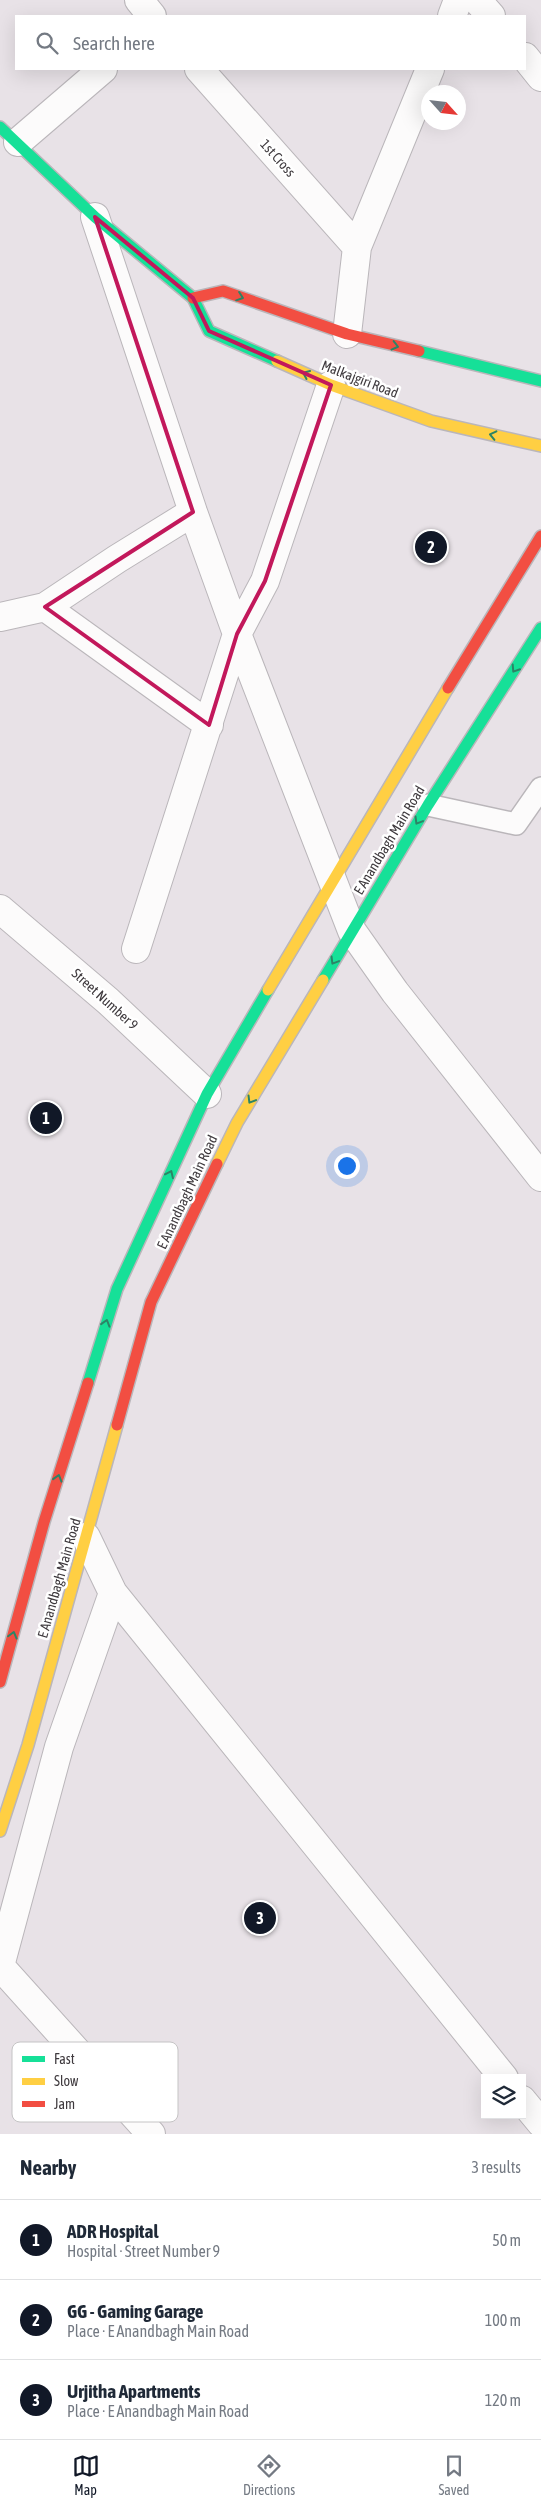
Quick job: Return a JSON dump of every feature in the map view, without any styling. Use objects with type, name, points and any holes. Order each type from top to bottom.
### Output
[{"type":"street","points":[[139,0],[151,15]]},
{"type":"street","points":[[452,15],[458,0]]},
{"type":"street","points":[[477,0],[490,15]]},
{"type":"street","points":[[526,58],[541,76]]},
{"type":"street","points":[[9,134],[103,70]]},
{"type":"street","name":"1st Cross","points":[[199,70],[357,247]]},
{"type":"street","points":[[347,334],[357,247],[430,70]]},
{"type":"street","name":"Malkajgiri Road","points":[[9,134],[95,217],[193,298],[209,331],[331,386],[431,421],[541,446]]},
{"type":"street","points":[[95,217],[237,634],[352,931],[395,992],[541,1177]]},
{"type":"street","points":[[193,298],[223,291],[347,334],[541,381]]},
{"type":"street","points":[[136,949],[237,634],[265,581],[331,386]]},
{"type":"street","points":[[0,617],[45,607],[117,559],[194,512]]},
{"type":"street","name":"E Anandbagh Main Road","points":[[0,1679],[44,1522],[117,1289],[207,1094],[332,878],[541,536]]},
{"type":"street","points":[[45,607],[209,725]]},
{"type":"street","name":"E Anandbagh Main Road","points":[[0,1831],[28,1745],[151,1302],[237,1123],[428,805],[541,628]]},
{"type":"street","name":"Street Number 9","points":[[0,908],[108,1001],[207,1094]]},
{"type":"street","points":[[86,1537],[113,1593],[501,2074]]},
{"type":"street","points":[[68,2042],[0,1966],[59,1747],[113,1593]]},
{"type":"street","points":[[526,2105],[541,2123]]},
{"type":"street","points":[[140,2122],[151,2134]]},
{"type":"lane","points":[[428,805],[516,824],[538,797]]},
{"type":"highlighted area","points":[[95,217],[193,298],[209,331],[331,385],[265,581],[237,634],[209,725],[45,607],[193,512]]},
{"type":"traffic: fast","points":[[0,127],[95,217],[193,298],[209,331],[277,361]]},
{"type":"traffic: fast","points":[[419,351],[541,381]]},
{"type":"traffic: fast","points":[[323,980],[428,805],[541,628]]},
{"type":"traffic: fast","points":[[88,1383],[117,1289],[207,1094],[268,990]]},
{"type":"traffic: slow","points":[[277,361],[331,385],[431,421],[541,446]]},
{"type":"traffic: slow","points":[[268,990],[448,688]]},
{"type":"traffic: slow","points":[[217,1164],[237,1123],[323,980]]},
{"type":"traffic: slow","points":[[0,1831],[28,1745],[117,1425]]},
{"type":"traffic: jam","points":[[193,298],[223,291],[347,334],[419,351]]},
{"type":"traffic: jam","points":[[448,688],[541,536]]},
{"type":"traffic: jam","points":[[117,1425],[151,1302],[217,1164]]},
{"type":"traffic: jam","points":[[0,1682],[44,1522],[88,1383]]},
{"type":"place","name":"GG - Gaming Garage","points":[[431,547]]},
{"type":"place","name":"ADR Hospital","points":[[46,1118]]},
{"type":"place","name":"Urjitha Apartments","points":[[260,1918]]}]
